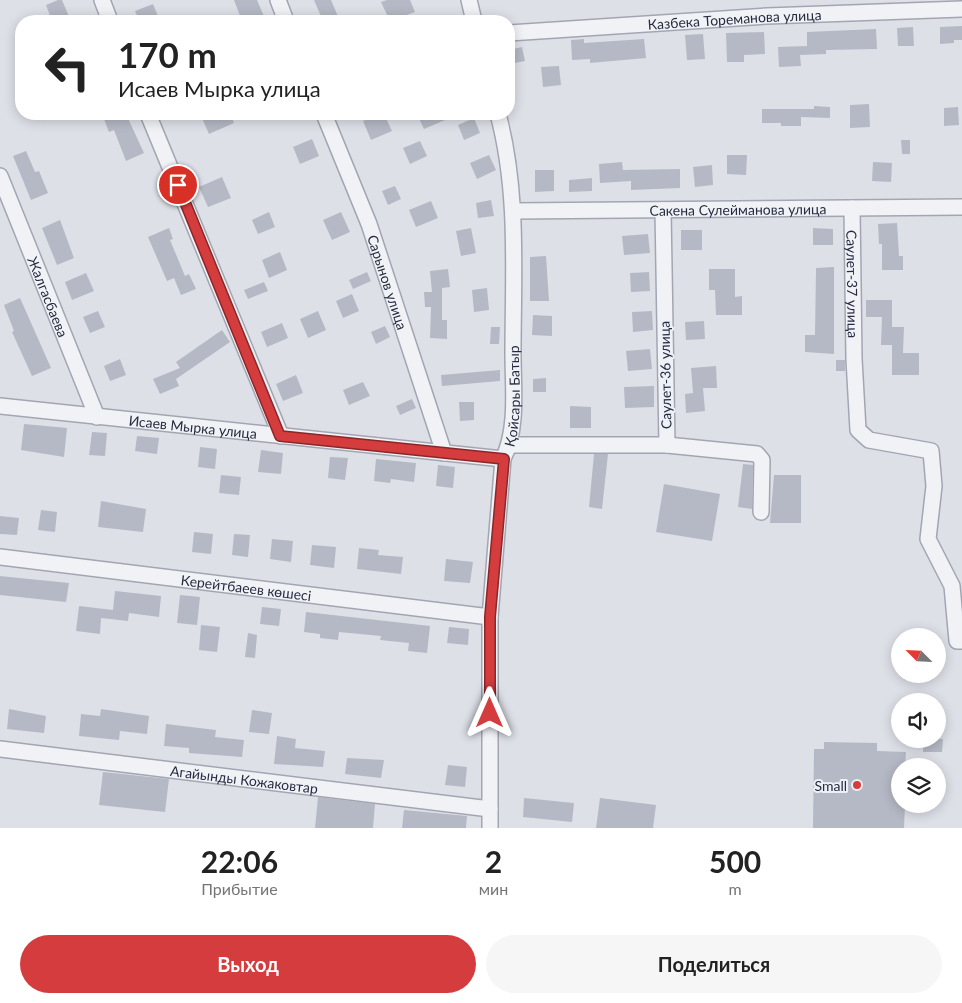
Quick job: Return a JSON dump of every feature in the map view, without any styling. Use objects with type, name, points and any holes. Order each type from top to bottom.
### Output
[{"type":"street","points":[[102,0],[108,15]]},
{"type":"street","points":[[278,0],[284,15]]},
{"type":"street","points":[[469,0],[473,15]]},
{"type":"street","name":"Казбека Тореманова улица","points":[[515,33],[767,16],[962,9]]},
{"type":"street","points":[[150,120],[280,436]]},
{"type":"street","name":"Сарынов улица","points":[[326,120],[369,224],[444,453]]},
{"type":"street","name":"Қойсары Батыр","points":[[490,828],[490,617],[504,459],[511,445],[514,211],[499,120]]},
{"type":"street","name":"Жалгасбаева","points":[[0,176],[97,417]]},
{"type":"street","name":"Сакена Сулейманова улица","points":[[514,211],[962,207]]},
{"type":"street","name":"Саулет-37 улица","points":[[852,208],[854,359],[858,430],[869,440],[931,451],[934,486],[928,539],[952,586],[957,641],[962,641]]},
{"type":"street","name":"Саулет-36 улица","points":[[511,445],[666,444],[663,210]]},
{"type":"street","name":"Исаев Мырка улица","points":[[0,406],[504,459]]},
{"type":"street","points":[[666,444],[757,454],[762,460],[761,512]]},
{"type":"street","name":"Керейтбаеев көшесі","points":[[0,557],[490,617]]},
{"type":"street","name":"Агайынды Кожаковтар","points":[[0,749],[490,809]]},
{"type":"building","points":[[62,0],[68,15],[50,15],[46,5]]},
{"type":"building","points":[[234,0],[257,0],[263,15],[240,15]]},
{"type":"building","points":[[314,0],[331,0],[337,15],[320,15]]},
{"type":"building","points":[[387,0],[410,0],[415,12],[407,15],[387,15],[381,2]]},
{"type":"building","points":[[153,4],[158,15],[137,15],[135,11]]},
{"type":"building","points":[[962,26],[962,40],[954,40],[954,43],[940,44],[940,27]]},
{"type":"building","points":[[913,27],[914,46],[898,46],[897,28]]},
{"type":"building","points":[[876,29],[877,49],[826,50],[826,54],[800,55],[801,66],[779,67],[778,47],[807,46],[807,32]]},
{"type":"building","points":[[764,32],[765,54],[744,55],[744,62],[727,62],[726,33]]},
{"type":"building","points":[[703,34],[705,59],[687,60],[685,35]]},
{"type":"building","points":[[584,39],[584,43],[644,39],[646,58],[590,63],[590,59],[572,60],[571,40]]},
{"type":"building","points":[[522,47],[525,61],[515,63],[515,49]]},
{"type":"building","points":[[559,66],[561,85],[543,87],[541,67]]},
{"type":"building","points":[[869,104],[870,127],[850,128],[850,105]]},
{"type":"building","points":[[814,106],[830,107],[830,118],[801,117],[801,126],[781,126],[781,123],[762,123],[762,109],[814,109]]},
{"type":"building","points":[[958,107],[959,125],[944,126],[944,108]]},
{"type":"building","points":[[104,120],[129,120],[144,153],[126,161],[114,130],[109,132]]},
{"type":"building","points":[[203,120],[233,120],[234,123],[209,134]]},
{"type":"building","points":[[387,120],[392,131],[371,140],[363,121]]},
{"type":"building","points":[[420,120],[445,120],[424,129]]},
{"type":"building","points":[[469,120],[475,120],[480,133],[464,140],[458,125]]},
{"type":"building","points":[[312,139],[319,156],[300,164],[293,147]]},
{"type":"building","points":[[901,140],[910,140],[910,154],[902,154]]},
{"type":"building","points":[[420,141],[427,156],[410,164],[403,148]]},
{"type":"building","points":[[26,151],[35,172],[39,171],[48,193],[31,200],[13,156]]},
{"type":"building","points":[[489,155],[496,170],[477,179],[470,163]]},
{"type":"building","points":[[727,155],[747,155],[746,175],[727,174]]},
{"type":"building","points":[[622,162],[623,170],[680,169],[680,188],[631,190],[631,181],[600,183],[599,164]]},
{"type":"building","points":[[873,162],[892,163],[891,182],[872,181]]},
{"type":"building","points":[[712,165],[713,185],[695,187],[693,167]]},
{"type":"building","points":[[535,170],[554,170],[554,191],[535,192]]},
{"type":"building","points":[[222,177],[231,198],[208,207],[199,187]]},
{"type":"building","points":[[592,178],[592,191],[569,192],[569,180]]},
{"type":"building","points":[[395,186],[401,199],[388,205],[382,191]]},
{"type":"building","points":[[491,200],[494,216],[478,218],[476,203]]},
{"type":"building","points":[[431,201],[438,218],[416,227],[409,210]]},
{"type":"building","points":[[269,212],[275,227],[258,234],[252,220]]},
{"type":"building","points":[[341,212],[350,232],[332,240],[323,220]]},
{"type":"building","points":[[60,220],[74,258],[57,265],[42,228]]},
{"type":"building","points":[[897,223],[899,256],[903,256],[903,270],[882,270],[882,244],[879,244],[878,224]]},
{"type":"building","points":[[169,228],[173,239],[170,240],[185,276],[189,274],[196,289],[181,295],[174,278],[167,281],[148,237]]},
{"type":"building","points":[[471,228],[476,253],[461,256],[456,231]]},
{"type":"building","points":[[813,228],[833,229],[833,245],[813,245]]},
{"type":"building","points":[[681,230],[702,230],[702,250],[681,250]]},
{"type":"building","points":[[648,234],[650,253],[624,255],[622,236]]},
{"type":"building","points":[[280,252],[287,270],[269,278],[262,260]]},
{"type":"building","points":[[546,256],[549,301],[530,301],[530,257]]},
{"type":"building","points":[[834,267],[834,354],[805,352],[805,335],[815,335],[816,268]]},
{"type":"building","points":[[448,269],[450,287],[442,288],[442,320],[447,320],[447,339],[430,338],[431,307],[425,307],[424,292],[432,292],[430,271]]},
{"type":"building","points":[[709,269],[735,269],[735,297],[742,296],[742,315],[716,315],[715,290],[709,290]]},
{"type":"building","points":[[367,272],[371,281],[353,289],[349,280]]},
{"type":"building","points":[[649,272],[650,291],[631,292],[630,273]]},
{"type":"building","points":[[86,273],[94,291],[72,300],[65,282]]},
{"type":"building","points":[[264,282],[268,291],[248,299],[244,290]]},
{"type":"building","points":[[487,288],[489,310],[474,312],[472,290]]},
{"type":"building","points":[[352,294],[359,311],[343,318],[336,301]]},
{"type":"building","points":[[20,298],[51,368],[32,376],[12,332],[14,331],[4,305]]},
{"type":"building","points":[[866,300],[892,300],[892,327],[904,327],[903,353],[919,353],[919,375],[892,375],[892,345],[881,345],[882,317],[866,317]]},
{"type":"building","points":[[98,311],[105,327],[90,333],[83,317]]},
{"type":"building","points":[[318,311],[326,330],[308,338],[300,319]]},
{"type":"building","points":[[652,311],[653,330],[633,332],[632,312]]},
{"type":"building","points":[[533,315],[552,316],[552,336],[532,335]]},
{"type":"building","points":[[704,321],[705,339],[686,340],[685,322]]},
{"type":"building","points":[[282,323],[288,338],[267,347],[261,332]]},
{"type":"building","points":[[385,326],[390,337],[376,344],[371,332]]},
{"type":"building","points":[[491,327],[500,327],[499,344],[490,344]]},
{"type":"building","points":[[222,330],[230,342],[176,379],[179,386],[160,394],[153,379],[180,368],[176,362]]},
{"type":"building","points":[[650,349],[652,369],[628,371],[626,351]]},
{"type":"building","points":[[120,359],[126,375],[110,381],[104,366]]},
{"type":"building","points":[[836,360],[845,360],[845,371],[836,371]]},
{"type":"building","points":[[716,366],[717,388],[703,388],[705,411],[686,413],[685,394],[693,393],[691,368]]},
{"type":"building","points":[[500,370],[500,381],[442,386],[441,375]]},
{"type":"building","points":[[296,375],[303,393],[283,401],[276,384]]},
{"type":"building","points":[[546,378],[546,392],[533,392],[533,379]]},
{"type":"building","points":[[363,382],[370,396],[349,405],[343,390]]},
{"type":"building","points":[[654,386],[654,407],[625,408],[624,387]]},
{"type":"building","points":[[412,399],[416,408],[400,415],[396,406]]},
{"type":"building","points":[[459,402],[474,402],[474,420],[460,421]]},
{"type":"building","points":[[570,406],[591,407],[591,428],[570,428]]},
{"type":"building","points":[[24,424],[67,428],[64,457],[21,450]]},
{"type":"building","points":[[92,432],[107,433],[105,456],[89,455]]},
{"type":"building","points":[[137,436],[159,438],[157,454],[135,451]]},
{"type":"building","points":[[200,447],[217,449],[215,469],[198,467]]},
{"type":"building","points":[[261,450],[283,453],[281,474],[258,472]]},
{"type":"building","points":[[594,454],[608,454],[602,509],[589,507]]},
{"type":"building","points":[[330,457],[348,458],[345,480],[328,478]]},
{"type":"building","points":[[376,459],[416,463],[414,482],[391,479],[390,483],[374,481]]},
{"type":"building","points":[[743,464],[753,465],[752,509],[738,507]]},
{"type":"building","points":[[438,465],[455,467],[453,488],[436,486]]},
{"type":"building","points":[[221,475],[241,477],[239,495],[219,493]]},
{"type":"building","points":[[774,475],[801,475],[801,523],[770,523]]},
{"type":"building","points":[[664,484],[720,494],[712,541],[656,532]]},
{"type":"building","points":[[101,501],[146,509],[143,532],[98,527]]},
{"type":"building","points":[[41,510],[57,512],[55,532],[38,530]]},
{"type":"building","points":[[0,516],[19,518],[17,535],[0,534]]},
{"type":"building","points":[[194,532],[213,534],[211,554],[192,552]]},
{"type":"building","points":[[234,534],[250,535],[248,557],[232,555]]},
{"type":"building","points":[[272,539],[293,541],[291,562],[270,559]]},
{"type":"building","points":[[312,545],[336,547],[334,568],[310,565]]},
{"type":"building","points":[[359,548],[379,550],[378,555],[403,557],[401,574],[357,569]]},
{"type":"building","points":[[446,559],[473,562],[470,583],[444,581]]},
{"type":"building","points":[[0,576],[69,583],[66,602],[0,595]]},
{"type":"building","points":[[115,591],[161,596],[159,617],[129,613],[128,621],[101,618],[100,634],[76,631],[79,606],[113,610]]},
{"type":"building","points":[[180,595],[200,597],[197,625],[177,623]]},
{"type":"building","points":[[262,607],[281,609],[279,626],[260,624]]},
{"type":"building","points":[[306,612],[430,626],[427,653],[408,651],[409,643],[380,640],[381,636],[339,632],[338,640],[320,638],[320,634],[304,632]]},
{"type":"building","points":[[201,625],[220,627],[217,652],[199,650]]},
{"type":"building","points":[[449,627],[469,629],[468,645],[447,643]]},
{"type":"building","points":[[248,633],[257,635],[255,658],[245,657]]},
{"type":"building","points":[[9,709],[46,716],[44,733],[7,729]]},
{"type":"building","points":[[101,709],[149,716],[147,734],[120,731],[119,740],[79,736],[81,714],[100,716]]},
{"type":"building","points":[[252,710],[272,713],[269,734],[249,732]]},
{"type":"building","points":[[166,724],[216,730],[215,737],[244,740],[242,757],[189,753],[189,748],[164,746]]},
{"type":"building","points":[[277,736],[296,739],[295,748],[325,751],[323,767],[274,764]]},
{"type":"building","name":"Small","points":[[824,742],[877,743],[877,751],[906,752],[906,758],[891,758],[891,813],[905,813],[904,828],[813,828],[814,749],[824,749]]},
{"type":"building","points":[[923,748],[942,748],[942,752],[923,752]]},
{"type":"building","points":[[347,758],[384,760],[381,778],[345,774]]},
{"type":"building","points":[[448,765],[467,767],[465,787],[445,785]]},
{"type":"building","points":[[103,772],[169,779],[165,812],[99,805]]},
{"type":"building","points":[[318,797],[375,804],[373,828],[315,828]]},
{"type":"building","points":[[524,798],[574,803],[572,822],[523,817]]},
{"type":"building","points":[[600,798],[656,805],[653,828],[596,828]]},
{"type":"building","points":[[404,810],[467,816],[466,828],[402,828]]},
{"type":"place","name":"Small","points":[[857,785]]},
{"type":"route","points":[[178,185],[280,436],[504,459],[490,617],[490,713]]}]
